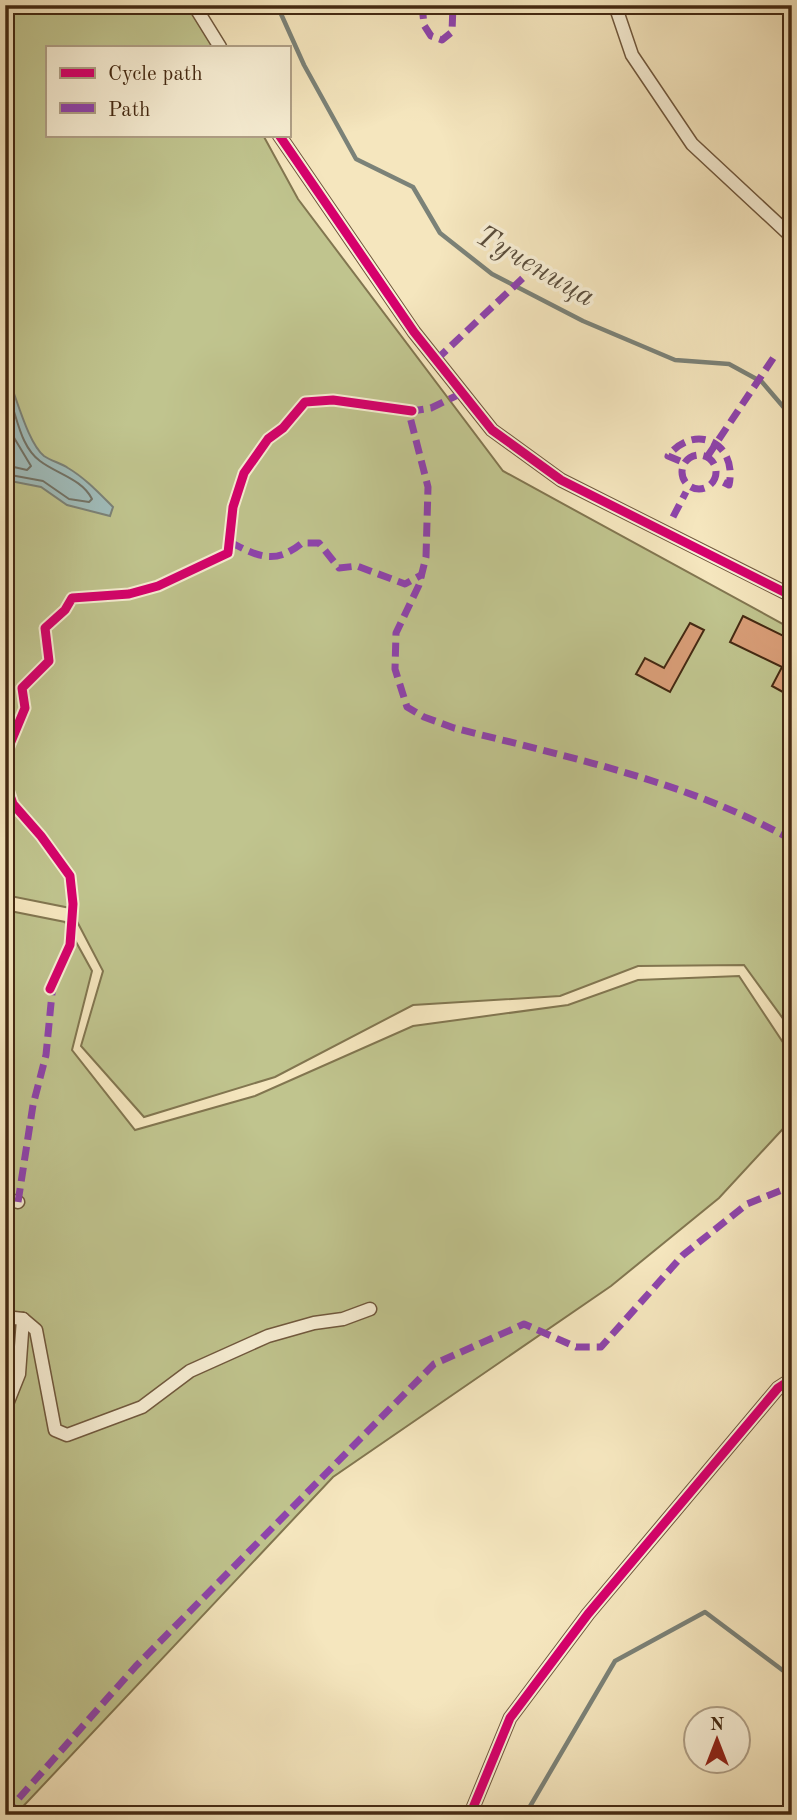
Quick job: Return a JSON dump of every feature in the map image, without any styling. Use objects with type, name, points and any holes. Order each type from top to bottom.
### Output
[{"type":"street","points":[[194,5],[219,46]]},
{"type":"street","points":[[615,5],[632,55],[692,144],[792,237]]},
{"type":"street","points":[[280,136],[414,332],[492,430],[561,480],[792,596]]},
{"type":"street","points":[[5,1317],[23,1320],[36,1330],[55,1430],[67,1435],[142,1407],[190,1371],[268,1336],[314,1323],[343,1319],[370,1309]]},
{"type":"street","points":[[5,1409],[19,1374],[23,1320]]},
{"type":"street","points":[[470,1815],[510,1718],[588,1614],[778,1388],[792,1379]]},
{"type":"green space","points":[[5,5],[194,5],[214,46],[46,46],[46,136],[264,136],[298,199],[503,471],[792,629],[792,1031],[744,965],[638,966],[560,996],[413,1005],[275,1077],[144,1117],[81,1046],[103,971],[70,908],[5,895]]},
{"type":"green space","points":[[5,910],[65,922],[92,971],[72,1050],[135,1130],[255,1096],[413,1026],[568,1005],[638,980],[739,976],[792,1056],[792,1119],[719,1198],[611,1286],[333,1477],[15,1815],[5,1815]]},
{"type":"water","points":[[6,373],[27,429],[38,449],[44,456],[65,466],[92,486],[113,507],[110,516],[67,505],[41,487],[5,480]]},
{"type":"building","points":[[743,616],[792,640],[792,654],[786,664],[792,667],[792,697],[772,686],[782,667],[730,642]]},
{"type":"building","points":[[690,623],[704,630],[670,692],[636,674],[645,658],[664,668]]},
{"type":"waterway","name":"Тученица","points":[[277,5],[304,65],[356,159],[413,187],[440,233],[492,274],[583,321],[675,360],[729,364],[762,382],[792,417]]},
{"type":"waterway","name":"Тученица","points":[[525,1815],[615,1661],[705,1612],[785,1672],[792,1661]]},
{"type":"marked path","points":[[422,5],[424,25],[431,36],[442,40],[452,32],[453,5]]},
{"type":"marked path","points":[[436,360],[524,277],[539,256]]},
{"type":"marked path","points":[[707,457],[774,357]]},
{"type":"marked path","points":[[462,393],[431,408],[412,411],[410,417],[428,487],[426,557],[419,585],[396,633],[395,669],[407,707],[424,717],[454,728],[584,761],[670,787],[712,802],[792,840]]},
{"type":"marked path","points":[[680,461],[668,456],[679,446],[690,440],[712,442],[721,448],[727,458],[730,470],[729,485],[715,478]]},
{"type":"marked path","points":[[699,455],[711,460],[716,472],[711,484],[699,489],[687,484],[682,472],[687,460],[699,455]]},
{"type":"marked path","points":[[673,517],[686,492]]},
{"type":"marked path","points":[[230,542],[250,552],[267,556],[283,554],[302,543],[319,543],[339,568],[357,566],[405,584],[423,574]]},
{"type":"marked path","points":[[18,1202],[33,1105],[46,1055],[53,983]]},
{"type":"marked path","points":[[5,1814],[136,1666],[434,1364],[524,1324],[576,1347],[601,1347],[683,1255],[747,1204],[792,1186]]},
{"type":"cycle path","points":[[280,136],[414,332],[492,430],[561,480],[792,596]]},
{"type":"cycle path","points":[[5,756],[25,708],[22,688],[49,661],[45,628],[65,610],[72,598],[129,594],[158,586],[228,553],[233,507],[244,473],[268,439],[283,428],[305,402],[333,400],[412,411]]},
{"type":"cycle path","points":[[5,781],[13,804],[70,876],[73,904],[70,945],[50,989]]},
{"type":"cycle path","points":[[470,1815],[510,1718],[588,1614],[778,1388],[792,1379]]}]
